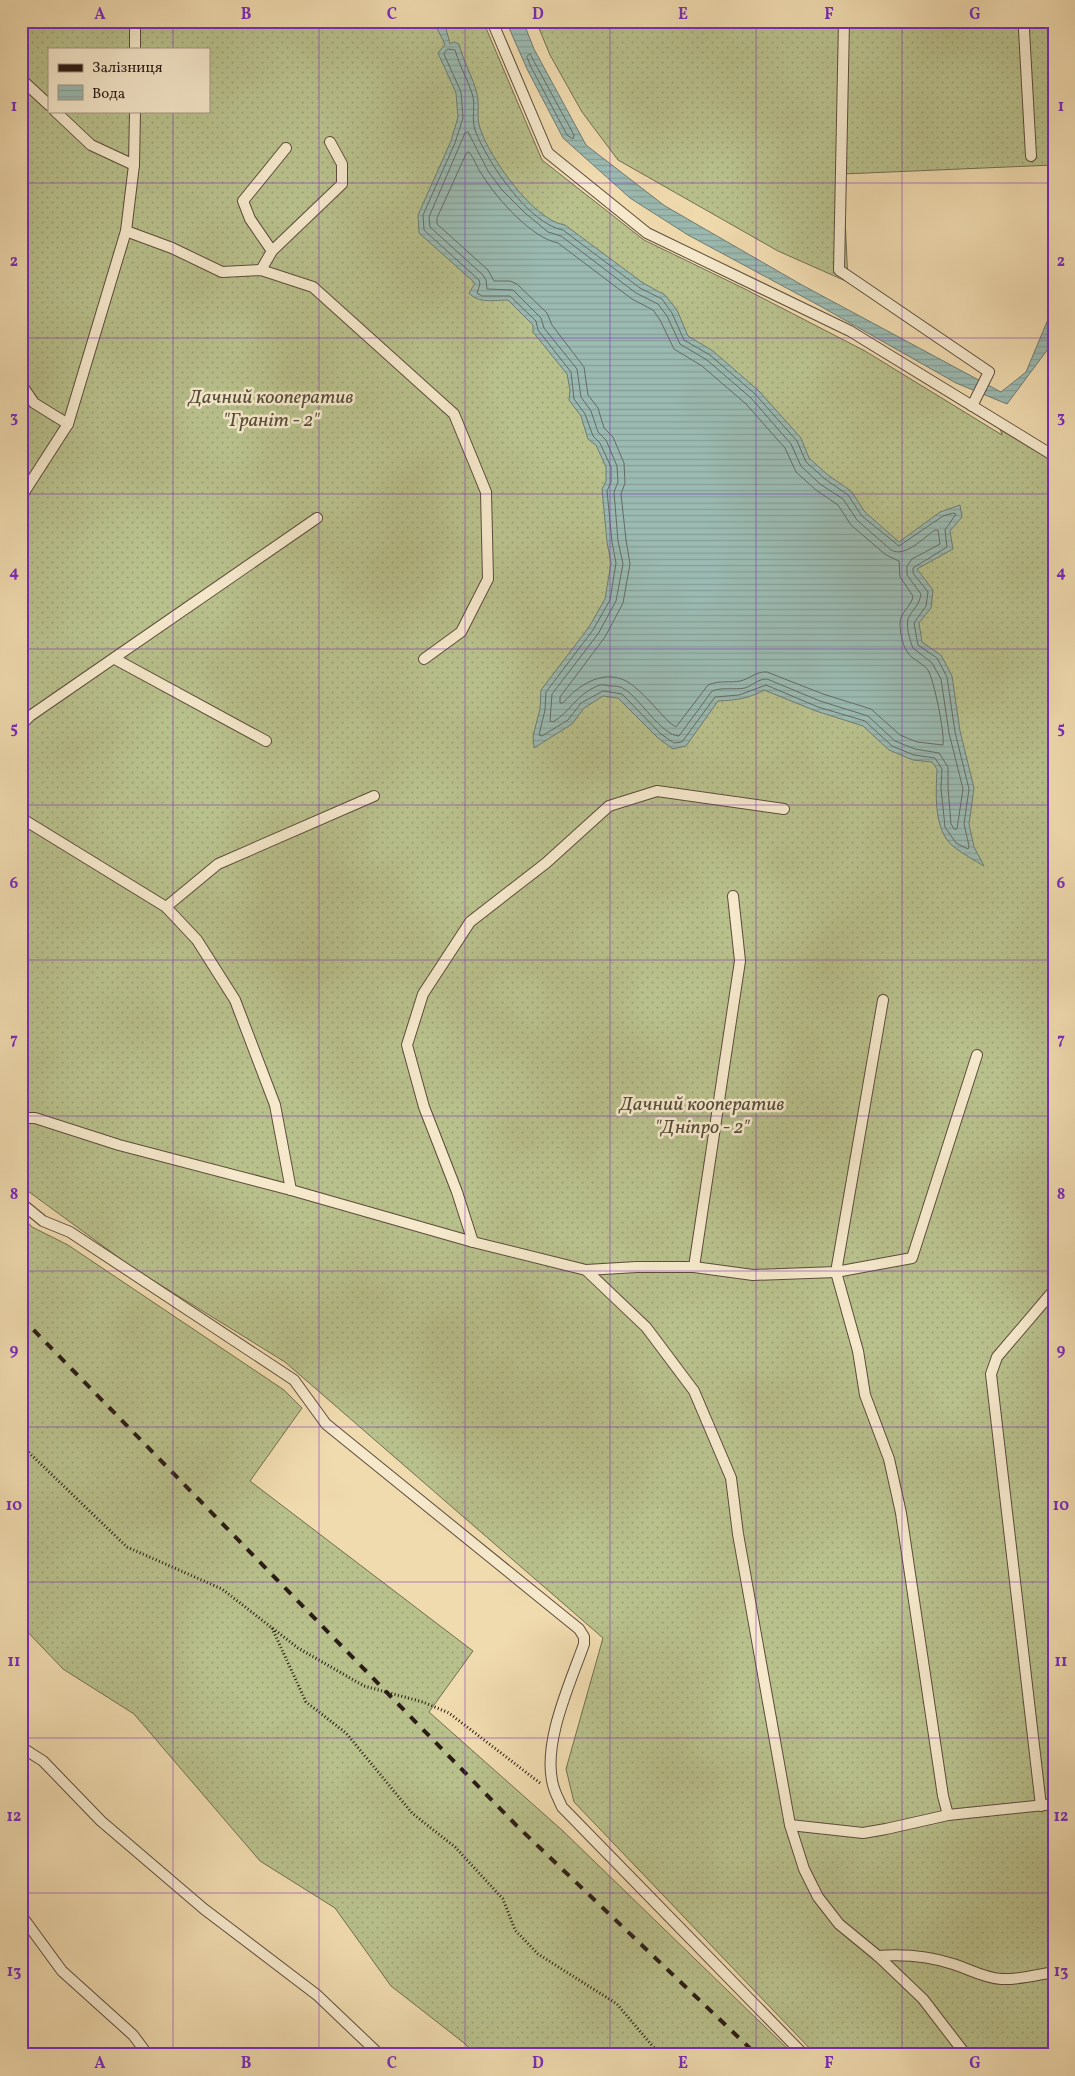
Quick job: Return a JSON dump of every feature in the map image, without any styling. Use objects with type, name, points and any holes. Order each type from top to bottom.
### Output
[{"type":"lane","points":[[135,21],[135,48]]},
{"type":"lane","points":[[492,21],[548,153],[647,233],[850,331],[1054,456]]},
{"type":"lane","points":[[844,21],[839,270],[989,372],[972,406]]},
{"type":"lane","points":[[1025,21],[1031,156]]},
{"type":"lane","points":[[21,79],[48,104]]},
{"type":"lane","points":[[56,112],[91,146],[134,165]]},
{"type":"lane","points":[[21,497],[68,424],[126,231],[134,165],[135,112]]},
{"type":"lane","points":[[261,270],[272,251],[342,184],[342,164],[330,142]]},
{"type":"lane","points":[[272,251],[250,219],[243,201],[286,148]]},
{"type":"lane","points":[[126,231],[172,248],[222,272],[261,270],[313,287],[454,414],[486,492],[488,579],[461,632],[424,659]]},
{"type":"lane","points":[[21,384],[34,403],[68,424]]},
{"type":"lane","points":[[21,724],[317,518]]},
{"type":"lane","points":[[115,659],[266,741]]},
{"type":"lane","points":[[473,1242],[457,1192],[424,1108],[407,1045],[423,994],[470,922],[546,864],[609,806],[657,791],[784,809]]},
{"type":"lane","points":[[166,907],[218,864],[374,796]]},
{"type":"lane","points":[[21,818],[166,907],[197,940],[235,1000],[275,1105],[291,1190]]},
{"type":"lane","points":[[694,1267],[740,961],[733,896]]},
{"type":"lane","points":[[883,1000],[836,1272],[858,1351],[865,1394],[881,1433],[901,1513],[922,1658],[948,1814]]},
{"type":"lane","points":[[21,1118],[35,1118],[119,1145],[291,1190],[473,1242],[586,1270],[637,1267],[694,1267],[753,1275],[836,1272],[912,1258],[977,1055]]},
{"type":"lane","points":[[21,1203],[43,1221],[70,1232],[294,1380],[326,1424],[579,1629],[584,1636],[584,1644],[553,1742],[551,1766],[553,1785],[562,1807],[804,2055]]},
{"type":"lane","points":[[586,1270],[646,1327],[694,1391],[731,1478],[738,1534],[790,1825],[804,1869],[818,1897],[839,1924],[878,1956],[923,2000],[966,2055]]},
{"type":"lane","points":[[1041,1806],[991,1374],[997,1357],[1054,1290]]},
{"type":"lane","points":[[21,1747],[43,1762],[101,1822],[204,1909],[317,1995],[380,2055]]},
{"type":"lane","points":[[790,1825],[863,1833],[948,1814],[1054,1804]]},
{"type":"lane","points":[[21,1915],[62,1970],[133,2035],[148,2055]]},
{"type":"lane","points":[[878,1956],[920,1956],[952,1963],[989,1977],[1001,1979],[1015,1979],[1054,1972]]},
{"type":"path","points":[[21,1445],[127,1547],[222,1589],[298,1648],[364,1686],[423,1702],[449,1713],[538,1781],[544,1788]]},
{"type":"path","points":[[271,1627],[306,1702],[346,1733],[412,1813],[455,1847],[503,1899],[515,1930],[538,1954],[617,2004],[660,2055]]},
{"type":"green space","points":[[21,21],[483,21],[542,160],[644,240],[743,288],[865,351],[1002,435],[999,424],[1054,456],[1054,2055],[816,2055],[574,1802],[566,1769],[603,1638],[285,1362],[133,1268],[21,1186]]},
{"type":"green space","points":[[536,21],[1054,21],[1054,165],[843,174],[848,282],[778,251],[618,160],[582,112],[550,55]]},
{"type":"green space","points":[[21,1215],[32,1227],[68,1245],[284,1390],[302,1408],[250,1481],[473,1651],[429,1712],[563,1831],[794,2055],[476,2055],[464,2043],[391,1986],[335,1908],[260,1861],[134,1714],[63,1669],[21,1625]]},
{"type":"water","points":[[433,21],[444,21],[450,44],[454,42],[459,44],[477,94],[480,128],[493,155],[514,186],[540,212],[553,221],[565,225],[643,283],[665,295],[677,310],[688,336],[713,351],[759,391],[801,438],[809,458],[828,475],[851,491],[865,512],[899,542],[940,512],[960,505],[962,517],[950,531],[953,549],[917,569],[933,590],[931,608],[919,623],[922,642],[941,655],[952,676],[960,731],[974,788],[969,824],[974,847],[984,866],[954,847],[942,831],[937,811],[937,769],[932,762],[913,760],[889,750],[863,726],[816,711],[764,690],[742,699],[718,701],[686,746],[673,749],[658,738],[618,698],[603,696],[584,708],[572,724],[534,748],[533,736],[540,709],[541,690],[589,627],[605,599],[611,563],[602,489],[606,481],[606,467],[596,445],[588,439],[581,416],[569,400],[570,390],[567,374],[533,332],[533,325],[508,300],[487,301],[477,299],[469,293],[475,283],[419,233],[418,215],[451,141],[458,117],[456,93],[438,53],[445,44]]},
{"type":"water","points":[[506,21],[523,21],[534,49],[586,145],[665,206],[802,285],[1001,392],[1026,372],[1054,305],[1054,334],[1048,349],[1007,404],[956,383],[820,306],[688,235],[630,198],[563,138],[527,69]]},
{"type":"railway","points":[[21,1317],[517,1826],[757,2055]]},
{"type":"park label","name":"Дачний кооператив \"Граніт - 2\"","points":[[271,408]]},
{"type":"park label","name":"Дачний кооператив \"Дніпро - 2\"","points":[[702,1114]]}]
